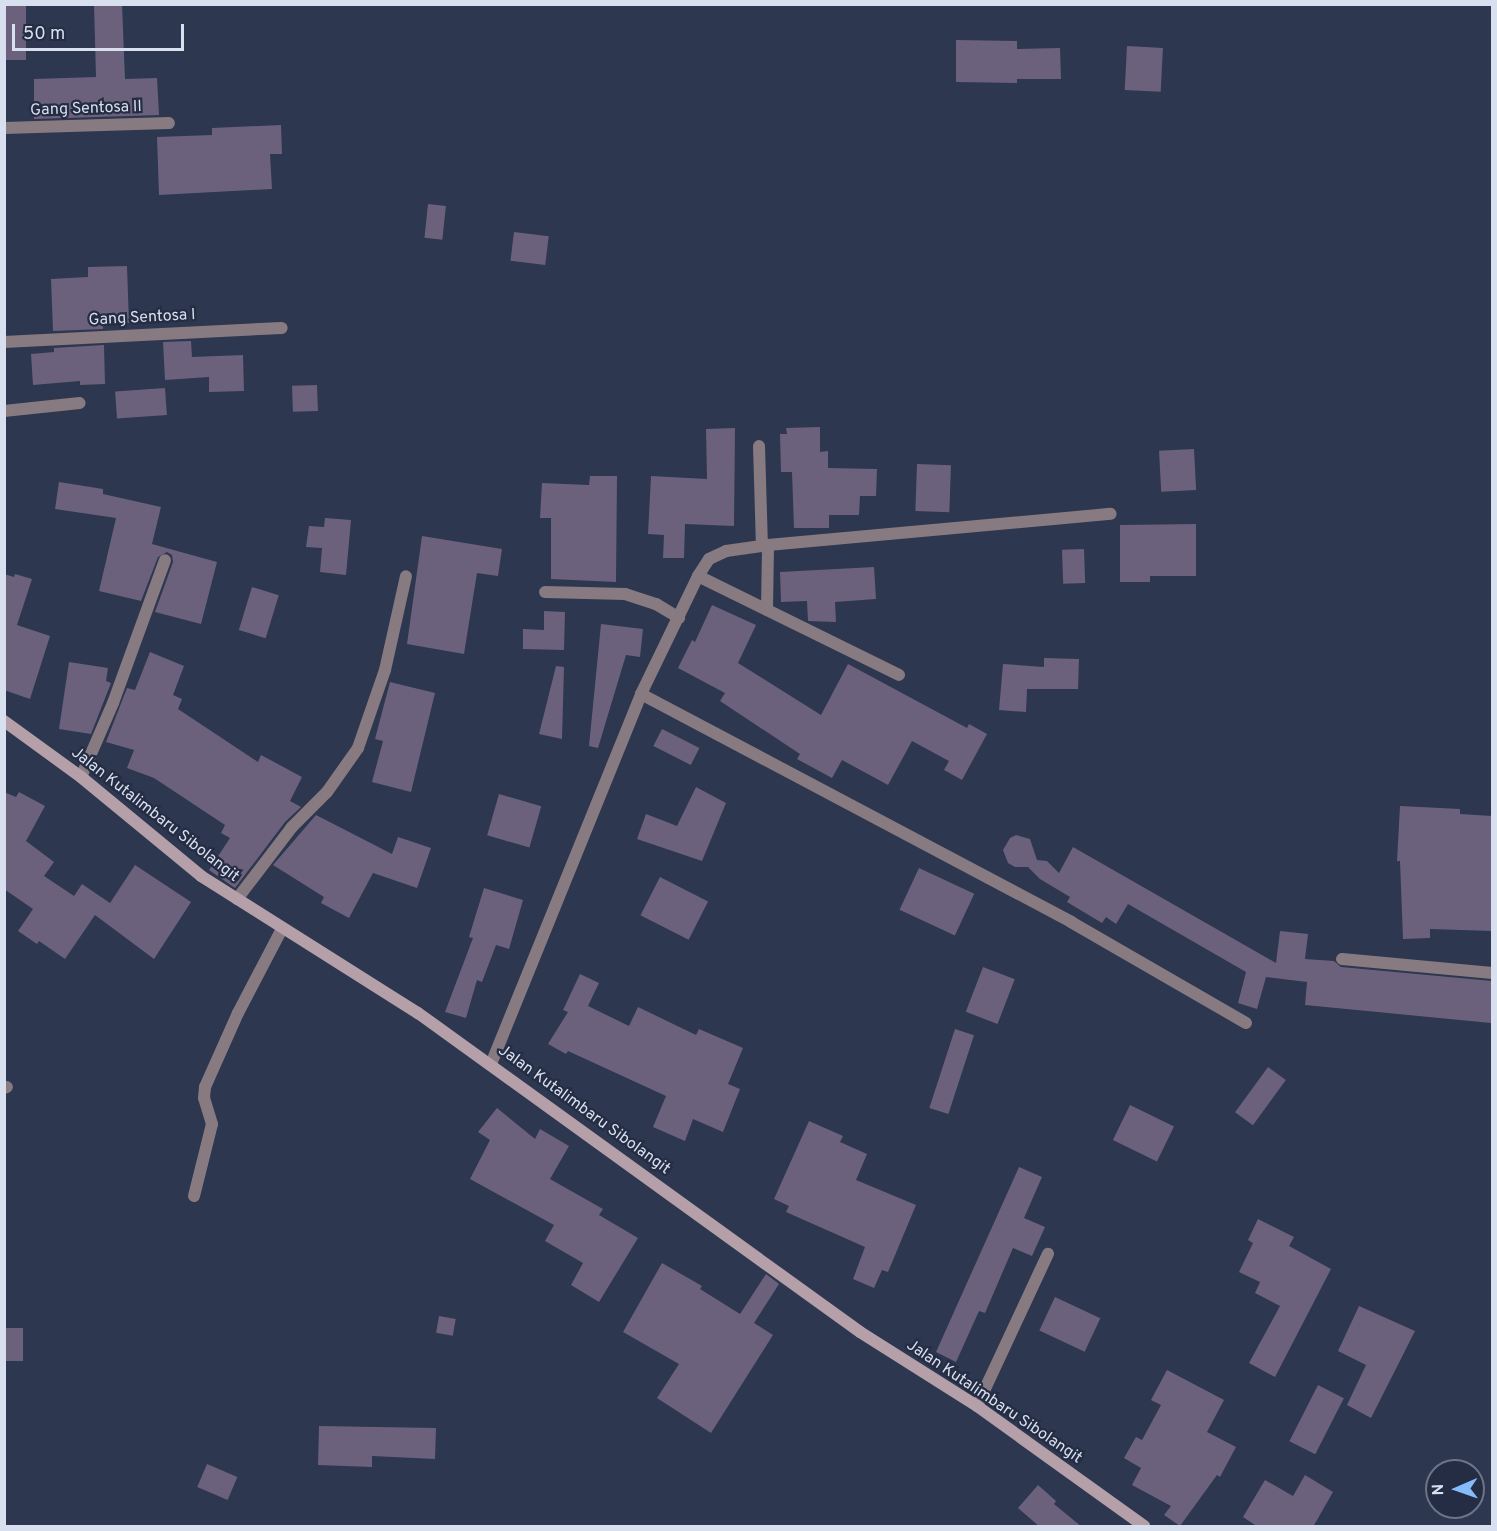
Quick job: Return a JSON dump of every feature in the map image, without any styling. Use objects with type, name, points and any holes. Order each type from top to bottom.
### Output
[{"type":"street","name":"Gang Sentosa II","points":[[4,128],[169,123]]},
{"type":"street","name":"Gang Sentosa I","points":[[4,342],[282,328]]},
{"type":"street","points":[[4,411],[80,403]]},
{"type":"street","points":[[759,446],[767,610]]},
{"type":"street","points":[[491,1064],[641,694],[698,576],[709,559],[726,551],[765,546],[1111,514]]},
{"type":"street","points":[[81,777],[117,694],[165,560]]},
{"type":"street","points":[[237,899],[292,827],[327,792],[358,748],[385,670],[406,576]]},
{"type":"street","points":[[698,576],[899,675]]},
{"type":"street","points":[[545,592],[625,594],[656,604],[679,618]]},
{"type":"street","points":[[641,694],[1071,922],[1246,1023]]},
{"type":"street","name":"Jalan Kutalimbaru Sibolangit","points":[[4,721],[81,777],[201,876],[418,1013],[860,1332],[977,1406],[1144,1527]]},
{"type":"street","points":[[194,1196],[212,1124],[204,1098],[205,1088],[238,1013],[282,929]]},
{"type":"street","points":[[1342,959],[1492,973]]},
{"type":"street","points":[[977,1406],[1048,1254]]},
{"type":"building","points":[[4,4],[26,4],[26,60],[4,60]]},
{"type":"building","points":[[94,4],[122,4],[125,79],[157,78],[159,115],[34,119],[34,79],[96,77]]},
{"type":"building","points":[[956,40],[1017,41],[1017,49],[1060,48],[1061,79],[1017,79],[1017,83],[956,82]]},
{"type":"building","points":[[1127,46],[1163,48],[1161,92],[1125,90]]},
{"type":"building","points":[[281,125],[282,154],[270,154],[272,189],[159,195],[157,137],[212,135],[212,128]]},
{"type":"building","points":[[428,204],[446,206],[442,240],[424,238]]},
{"type":"building","points":[[514,232],[549,236],[545,265],[510,261]]},
{"type":"building","points":[[127,266],[129,323],[103,324],[103,329],[53,331],[51,279],[88,277],[88,267]]},
{"type":"building","points":[[191,341],[192,357],[243,355],[244,391],[209,392],[209,377],[165,380],[163,342]]},
{"type":"building","points":[[104,345],[105,384],[80,385],[80,381],[33,385],[31,354],[54,352],[54,348]]},
{"type":"building","points":[[317,385],[318,411],[293,412],[292,386]]},
{"type":"building","points":[[165,388],[167,415],[117,418],[115,391]]},
{"type":"building","points":[[820,427],[820,452],[828,451],[828,468],[877,469],[876,496],[860,496],[859,515],[829,515],[829,528],[794,528],[792,472],[781,472],[780,434],[787,434],[786,428]]},
{"type":"building","points":[[735,428],[734,526],[685,524],[684,558],[663,558],[664,535],[648,534],[651,476],[707,479],[706,429]]},
{"type":"building","points":[[1194,449],[1196,490],[1161,492],[1159,451]]},
{"type":"building","points":[[917,464],[951,465],[949,512],[915,511]]},
{"type":"building","points":[[590,476],[617,476],[616,582],[551,579],[551,518],[540,518],[542,483],[589,485]]},
{"type":"building","points":[[59,482],[103,489],[103,494],[161,507],[152,544],[217,562],[201,624],[155,612],[173,562],[172,555],[167,552],[158,557],[141,601],[99,591],[116,518],[55,509]]},
{"type":"building","points":[[325,518],[351,520],[346,575],[320,572],[322,548],[306,547],[309,526],[324,527]]},
{"type":"building","points":[[1196,524],[1196,576],[1150,576],[1150,582],[1120,582],[1120,525]]},
{"type":"building","points":[[422,536],[502,549],[498,576],[477,573],[464,654],[407,644]]},
{"type":"building","points":[[1084,549],[1085,583],[1063,584],[1062,550]]},
{"type":"building","points":[[874,567],[876,599],[835,602],[836,622],[808,621],[807,601],[781,602],[780,572]]},
{"type":"building","points":[[4,574],[14,577],[15,574],[32,579],[17,625],[50,636],[30,699],[4,690]]},
{"type":"building","points":[[252,587],[279,595],[266,638],[239,630]]},
{"type":"building","points":[[712,605],[756,625],[738,663],[821,715],[848,664],[967,728],[969,724],[987,734],[962,780],[944,770],[949,761],[912,741],[888,785],[842,760],[832,778],[797,759],[800,754],[720,701],[725,693],[678,668],[692,640],[695,642]]},
{"type":"building","points":[[544,611],[565,612],[564,650],[523,649],[523,629],[544,630]]},
{"type":"building","points":[[601,624],[643,629],[640,657],[626,655],[598,748],[589,746]]},
{"type":"building","points":[[150,652],[184,666],[173,695],[182,699],[178,709],[258,762],[261,755],[302,777],[290,801],[301,807],[285,822],[235,888],[209,870],[230,838],[221,833],[225,825],[154,778],[127,768],[134,750],[106,742],[127,688],[135,690]]},
{"type":"building","points":[[1044,658],[1079,659],[1078,689],[1027,689],[1026,712],[999,710],[1003,664],[1044,667]]},
{"type":"building","points":[[69,662],[108,668],[106,681],[111,683],[91,734],[59,729]]},
{"type":"building","points":[[556,666],[564,667],[562,739],[539,734]]},
{"type":"building","points":[[390,682],[435,693],[411,792],[372,782],[383,741],[375,739]]},
{"type":"building","points":[[662,729],[699,748],[691,765],[653,746]]},
{"type":"building","points":[[696,787],[726,803],[702,861],[637,839],[646,814],[677,826]]},
{"type":"building","points":[[4,792],[16,797],[19,792],[45,806],[26,841],[54,862],[44,876],[74,896],[82,884],[110,903],[135,865],[191,902],[154,959],[95,915],[65,959],[39,941],[37,944],[18,931],[33,909],[4,889]]},
{"type":"building","points":[[499,794],[541,806],[529,847],[487,835]]},
{"type":"building","points":[[1400,806],[1460,809],[1460,814],[1492,816],[1492,931],[1430,929],[1430,938],[1403,939],[1400,861],[1397,861]]},
{"type":"building","points":[[316,815],[392,854],[398,837],[431,848],[417,888],[373,873],[349,918],[321,903],[324,897],[273,865]]},
{"type":"building","points":[[1016,835],[1030,839],[1037,860],[1047,861],[1059,873],[1073,847],[1276,963],[1280,931],[1308,934],[1305,959],[1334,961],[1341,967],[1492,981],[1491,1023],[1305,1005],[1307,982],[1266,977],[1257,1009],[1238,1003],[1246,972],[1128,904],[1116,924],[1106,917],[1102,923],[1067,902],[1070,897],[1040,879],[1028,867],[1015,867],[1008,863],[1003,850],[1010,838]]},
{"type":"building","points":[[919,868],[974,894],[955,935],[900,910]]},
{"type":"building","points":[[660,877],[708,902],[689,940],[640,915]]},
{"type":"building","points":[[484,888],[523,900],[509,949],[496,945],[482,982],[477,980],[466,1018],[445,1012],[473,938],[469,937]]},
{"type":"building","points":[[983,967],[1015,979],[998,1024],[966,1012]]},
{"type":"building","points":[[580,974],[599,983],[588,1006],[629,1026],[638,1007],[696,1035],[699,1029],[743,1048],[728,1084],[740,1089],[723,1132],[693,1119],[685,1141],[653,1127],[666,1096],[568,1051],[566,1054],[548,1044],[568,1012],[563,1010]]},
{"type":"building","points":[[955,1029],[974,1035],[948,1114],[929,1108]]},
{"type":"building","points":[[1268,1067],[1286,1080],[1253,1125],[1235,1112]]},
{"type":"building","points":[[1130,1105],[1174,1126],[1157,1162],[1113,1140]]},
{"type":"building","points":[[497,1108],[535,1139],[540,1129],[569,1146],[550,1179],[603,1209],[599,1215],[638,1238],[599,1302],[571,1285],[583,1263],[545,1241],[554,1225],[470,1179],[490,1140],[478,1132]]},
{"type":"building","points":[[809,1121],[843,1136],[840,1142],[867,1154],[856,1180],[916,1205],[888,1272],[882,1270],[874,1288],[853,1279],[865,1247],[786,1212],[789,1206],[774,1199]]},
{"type":"building","points":[[1019,1167],[1042,1177],[1024,1218],[1045,1227],[1032,1256],[1013,1248],[985,1313],[979,1311],[956,1362],[936,1352]]},
{"type":"building","points":[[1258,1219],[1294,1237],[1289,1246],[1331,1269],[1275,1377],[1249,1363],[1280,1306],[1255,1293],[1260,1282],[1239,1272],[1253,1243],[1248,1240]]},
{"type":"building","points":[[662,1263],[702,1286],[700,1289],[740,1314],[766,1274],[779,1284],[754,1323],[773,1335],[711,1433],[657,1398],[679,1364],[623,1332]]},
{"type":"building","points":[[1055,1297],[1100,1318],[1085,1352],[1039,1331]]},
{"type":"building","points":[[1359,1306],[1415,1331],[1371,1418],[1347,1405],[1366,1365],[1338,1351]]},
{"type":"building","points":[[439,1316],[456,1319],[453,1336],[436,1333]]},
{"type":"building","points":[[4,1328],[23,1328],[23,1361],[4,1361]]},
{"type":"building","points":[[1167,1370],[1224,1400],[1207,1432],[1236,1447],[1220,1477],[1217,1475],[1180,1526],[1164,1515],[1171,1506],[1132,1485],[1141,1468],[1124,1458],[1136,1437],[1142,1440],[1161,1405],[1151,1400]]},
{"type":"building","points":[[1318,1385],[1344,1398],[1315,1454],[1289,1441]]},
{"type":"building","points":[[319,1426],[436,1428],[435,1459],[372,1456],[372,1467],[318,1465]]},
{"type":"building","points":[[207,1464],[237,1477],[228,1500],[197,1487]]},
{"type":"building","points":[[1305,1475],[1333,1492],[1313,1527],[1258,1527],[1243,1517],[1265,1480],[1293,1496]]},
{"type":"building","points":[[1038,1485],[1056,1501],[1054,1504],[1082,1527],[1040,1527],[1018,1508]]}]
